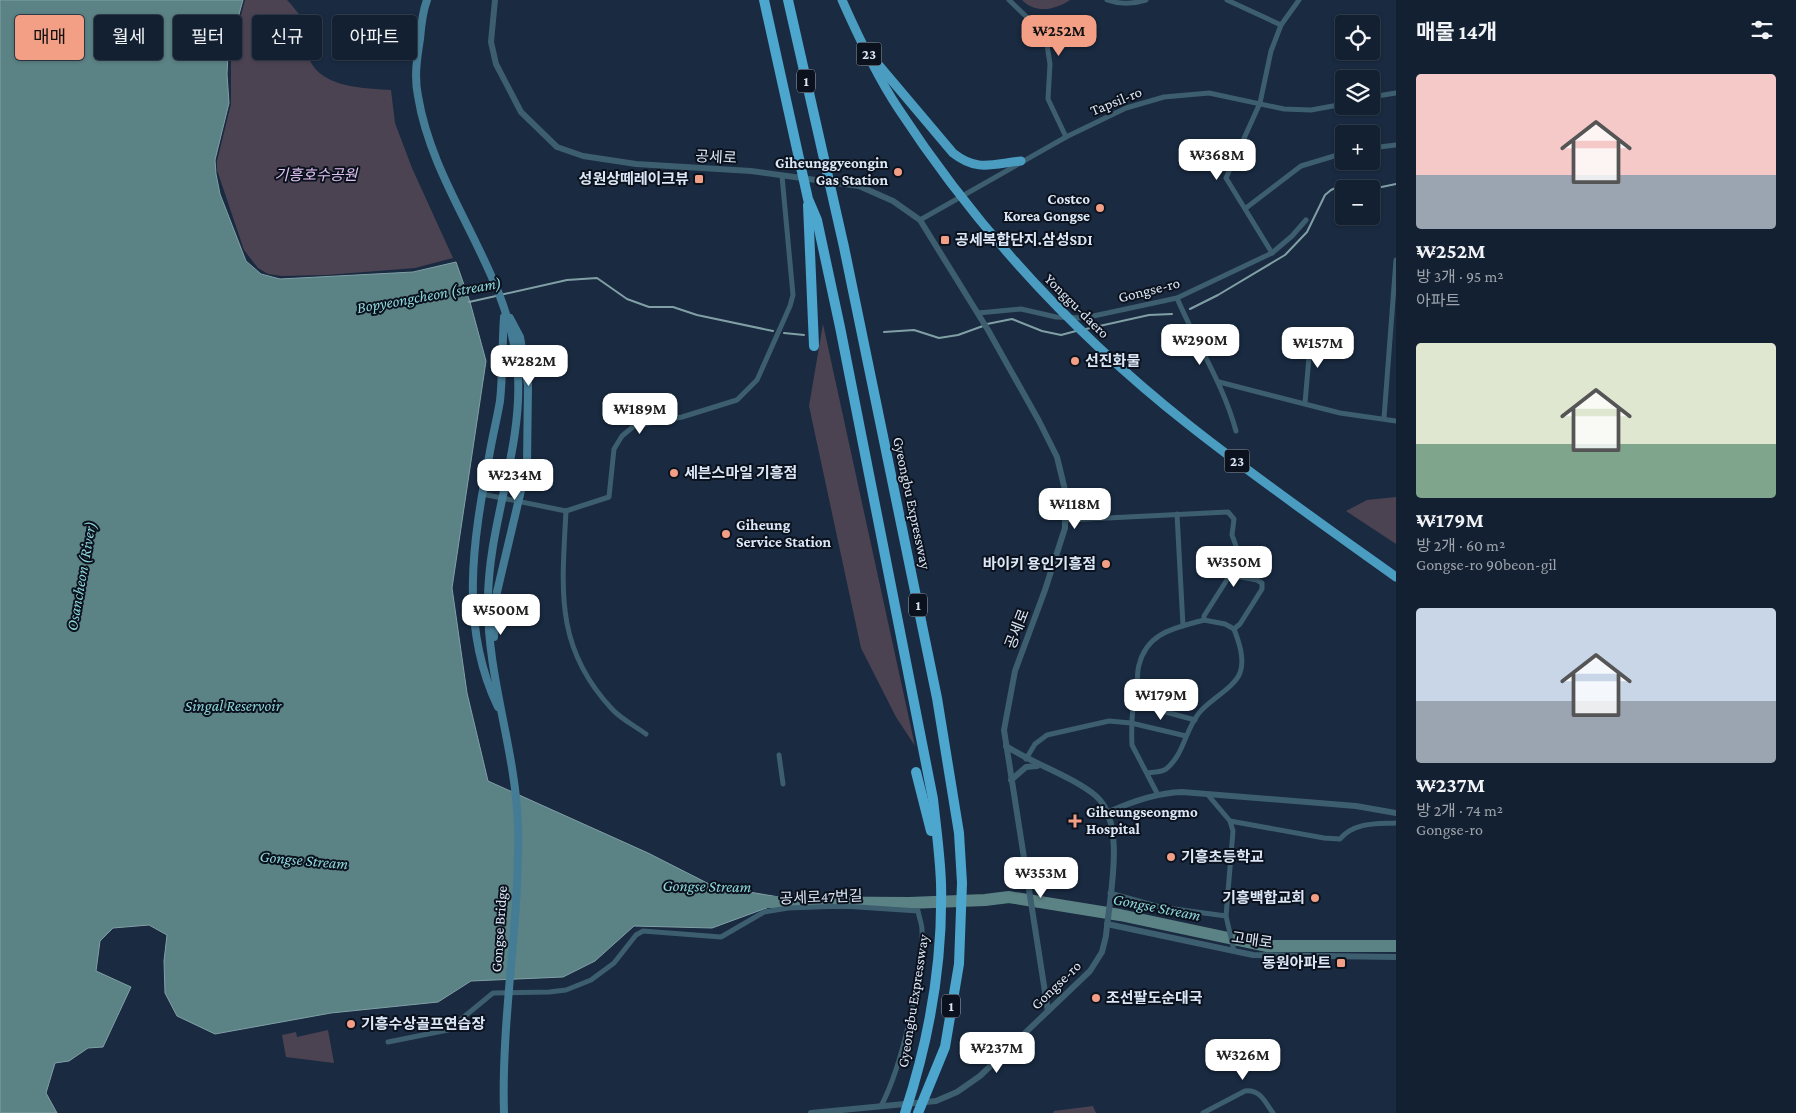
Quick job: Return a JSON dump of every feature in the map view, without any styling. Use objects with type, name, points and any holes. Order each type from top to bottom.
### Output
[{"type":"highway","name":"1","points":[[764,0],[798,158],[807,194],[817,220],[840,327],[933,799],[940,868]]},
{"type":"highway","name":"Gyeongbu Expressway","points":[[788,0],[844,247],[937,698],[959,833],[962,883],[959,964],[945,1047],[918,1113]]},
{"type":"highway","name":"Yonggu-daero","points":[[842,0],[898,108],[944,173],[1001,245],[1054,304],[1119,366],[1189,425],[1396,576]]},
{"type":"highway","points":[[868,53],[953,153],[965,162],[982,166],[1021,162]]},
{"type":"highway","points":[[807,194],[814,327],[811,345]]},
{"type":"highway","points":[[916,772],[940,868]]},
{"type":"highway","name":"Gyeongbu Expressway","points":[[905,1113],[914,1088],[925,1039],[936,968],[941,918],[940,868]]},
{"type":"main road","points":[[427,0],[423,10],[416,68],[417,94],[423,120],[441,172],[482,253],[504,306],[520,337],[528,385],[527,465],[520,502],[497,592],[491,667]]},
{"type":"main road","points":[[504,306],[518,375],[514,443],[490,566],[488,600],[491,667],[506,723]]},
{"type":"main road","points":[[504,306],[500,401],[474,544],[472,608],[478,650],[494,698],[506,723]]},
{"type":"main road","name":"Gongse Bridge","points":[[504,1113],[505,1047],[518,850],[517,803],[506,723]]},
{"type":"street","name":"공세로","points":[[495,0],[491,42],[496,64],[522,112],[557,147],[583,156],[636,164],[751,171],[859,186],[894,201],[920,220],[988,330],[1057,457],[1065,490],[1067,520],[1045,590],[1015,671],[1004,730],[1048,1011]]},
{"type":"street","points":[[1009,0],[1037,27],[1047,45],[1050,64],[1048,98],[1066,137]]},
{"type":"street","points":[[1107,0],[1120,4],[1146,0]]},
{"type":"street","points":[[1227,0],[1282,25]]},
{"type":"street","points":[[1272,253],[1226,178],[1260,103],[1267,68],[1282,25],[1298,0]]},
{"type":"street","name":"Tapsil-ro","points":[[920,220],[1066,137],[1126,108],[1164,97],[1208,93],[1284,109],[1311,110],[1335,106]]},
{"type":"street","points":[[1380,96],[1396,93]]},
{"type":"street","points":[[1380,147],[1396,145]]},
{"type":"street","points":[[1246,208],[1302,166],[1335,157]]},
{"type":"street","points":[[482,494],[566,511],[609,497],[614,450],[622,436],[634,426],[682,417],[737,400],[757,380],[790,306],[793,295],[782,176]]},
{"type":"street","name":"Gongse-ro","points":[[979,315],[1021,310],[1056,317],[1084,318],[1177,298],[1272,253],[1292,236],[1306,220]]},
{"type":"street","points":[[1384,418],[1393,335],[1396,260]]},
{"type":"street","points":[[1177,298],[1219,382],[1236,431]]},
{"type":"street","points":[[1305,403],[1311,334]]},
{"type":"street","points":[[1219,382],[1340,413],[1396,421]]},
{"type":"street","points":[[566,511],[563,570],[564,613],[575,655],[584,673],[613,710],[646,734]]},
{"type":"street","points":[[1067,520],[1228,512],[1231,514],[1234,519],[1232,535],[1236,546],[1233,572],[1204,616],[1204,620]]},
{"type":"street","points":[[1177,514],[1183,626]]},
{"type":"street","points":[[1230,575],[1257,580],[1262,583],[1259,594],[1240,624],[1234,629]]},
{"type":"street","points":[[1148,773],[1166,770],[1178,757],[1186,736],[1198,714],[1236,680],[1242,662],[1240,643],[1234,629],[1225,624],[1204,620],[1161,634],[1146,647],[1138,667],[1131,723],[1132,745],[1158,795]]},
{"type":"street","points":[[1133,703],[1195,720]]},
{"type":"street","points":[[1026,760],[1035,744],[1047,735],[1109,722],[1131,723],[1186,736]]},
{"type":"street","points":[[1006,746],[1026,760],[1095,796],[1108,812],[1114,839],[1107,924]]},
{"type":"street","points":[[779,755],[783,784]]},
{"type":"street","points":[[1011,780],[1026,766],[1038,765]]},
{"type":"street","points":[[1108,812],[1142,798],[1182,792],[1356,806],[1396,813]]},
{"type":"street","points":[[1208,795],[1230,821],[1233,831],[1226,916],[1234,951]]},
{"type":"street","points":[[1230,821],[1324,838],[1340,839],[1347,830],[1376,822],[1396,822]]},
{"type":"street","points":[[1110,893],[1160,907],[1226,916]]},
{"type":"street","name":"공세로47번길","points":[[388,1042],[448,1030],[493,993],[566,990],[591,980],[614,963],[636,935],[643,931],[721,937],[764,912],[788,908],[843,906],[918,911],[922,928],[915,992],[897,1062],[881,1106]]},
{"type":"street","name":"Gongse-ro","points":[[811,1113],[936,1101],[957,1092],[980,1076],[1090,970],[1102,952],[1107,924]]},
{"type":"street","name":"고매로","points":[[1107,924],[1253,955],[1396,957]]},
{"type":"street","points":[[1203,1113],[1245,1091],[1251,1090],[1258,1092],[1273,1113]]},
{"type":"green space","name":"기흥호수공원","points":[[245,0],[287,0],[300,15],[252,15],[252,60],[310,60],[319,72],[341,84],[391,90],[395,123],[412,168],[453,258],[415,268],[327,275],[282,276],[268,274],[258,268],[244,250],[217,170],[217,161],[231,104],[231,60],[242,60],[241,15]]},
{"type":"green space","points":[[1022,0],[1070,0],[1052,8],[1039,9]]},
{"type":"green space","points":[[823,324],[915,746],[896,717],[861,648],[809,406]]},
{"type":"green space","points":[[1396,497],[1396,544],[1346,511],[1367,500]]},
{"type":"green space","points":[[328,1030],[334,1063],[286,1057],[282,1035],[296,1032],[297,1037]]},
{"type":"green space","points":[[1093,1106],[1096,1113],[1053,1113],[1054,1111]]},
{"type":"water","name":"Singal Reservoir","points":[[0,0],[243,0],[239,15],[173,15],[173,60],[228,60],[229,103],[215,160],[216,174],[220,194],[246,261],[261,274],[280,279],[413,272],[456,262],[470,302],[486,361],[452,588],[467,693],[488,781],[648,853],[713,886],[791,899],[712,928],[634,926],[595,961],[563,977],[471,981],[438,1002],[331,1013],[215,1034],[177,1016],[165,993],[164,961],[167,935],[149,925],[113,928],[100,941],[96,971],[131,987],[103,1047],[88,1048],[69,1061],[55,1063],[46,1093],[57,1113],[0,1113]]},
{"type":"waterway","name":"Bopyeongcheon (stream)","points":[[1190,309],[1218,295],[1285,255],[1307,232],[1325,195],[1331,190],[1344,184],[1372,189],[1396,184]]},
{"type":"waterway","name":"Bopyeongcheon (stream)","points":[[500,295],[567,280],[597,278],[627,299],[649,307],[673,307],[697,315],[773,331]]},
{"type":"waterway","name":"Bopyeongcheon (stream)","points":[[469,302],[496,296]]},
{"type":"waterway","name":"Bopyeongcheon (stream)","points":[[1086,329],[1149,315],[1172,314]]},
{"type":"waterway","name":"Bopyeongcheon (stream)","points":[[987,324],[1012,319],[1042,331],[1061,335],[1076,331]]},
{"type":"waterway","name":"Bopyeongcheon (stream)","points":[[884,332],[914,330],[939,338],[958,335],[983,326]]},
{"type":"waterway","name":"Bopyeongcheon (stream)","points":[[784,333],[804,335]]},
{"type":"waterway","name":"Gongse Stream","points":[[766,902],[909,903],[985,900],[1009,897],[1120,915],[1266,946],[1396,946]]},
{"type":"place","name":"Giheunggyeongin Gas Station","points":[[898,172]]},
{"type":"place","name":"성원상떼레이크뷰","points":[[699,179]]},
{"type":"place","name":"Costco Korea Gongse","points":[[1100,208]]},
{"type":"place","name":"공세복합단지.삼성SDI","points":[[945,240]]},
{"type":"place","name":"선진화물","points":[[1075,361]]},
{"type":"place","name":"세븐스마일 기흥점","points":[[674,473]]},
{"type":"place","name":"Giheung Service Station","points":[[726,534]]},
{"type":"place","name":"바이키 용인기흥점","points":[[1106,564]]},
{"type":"place","name":"Giheungseongmo Hospital","points":[[1075,821]]},
{"type":"place","name":"기흥초등학교","points":[[1171,857]]},
{"type":"place","name":"기흥백합교회","points":[[1315,898]]},
{"type":"place","name":"동원아파트","points":[[1341,963]]},
{"type":"place","name":"조선팔도순대국","points":[[1096,998]]},
{"type":"place","name":"기흥수상골프연습장","points":[[351,1024]]},
{"type":"water label","name":"Osancheon (River)","points":[[81,576]]}]
